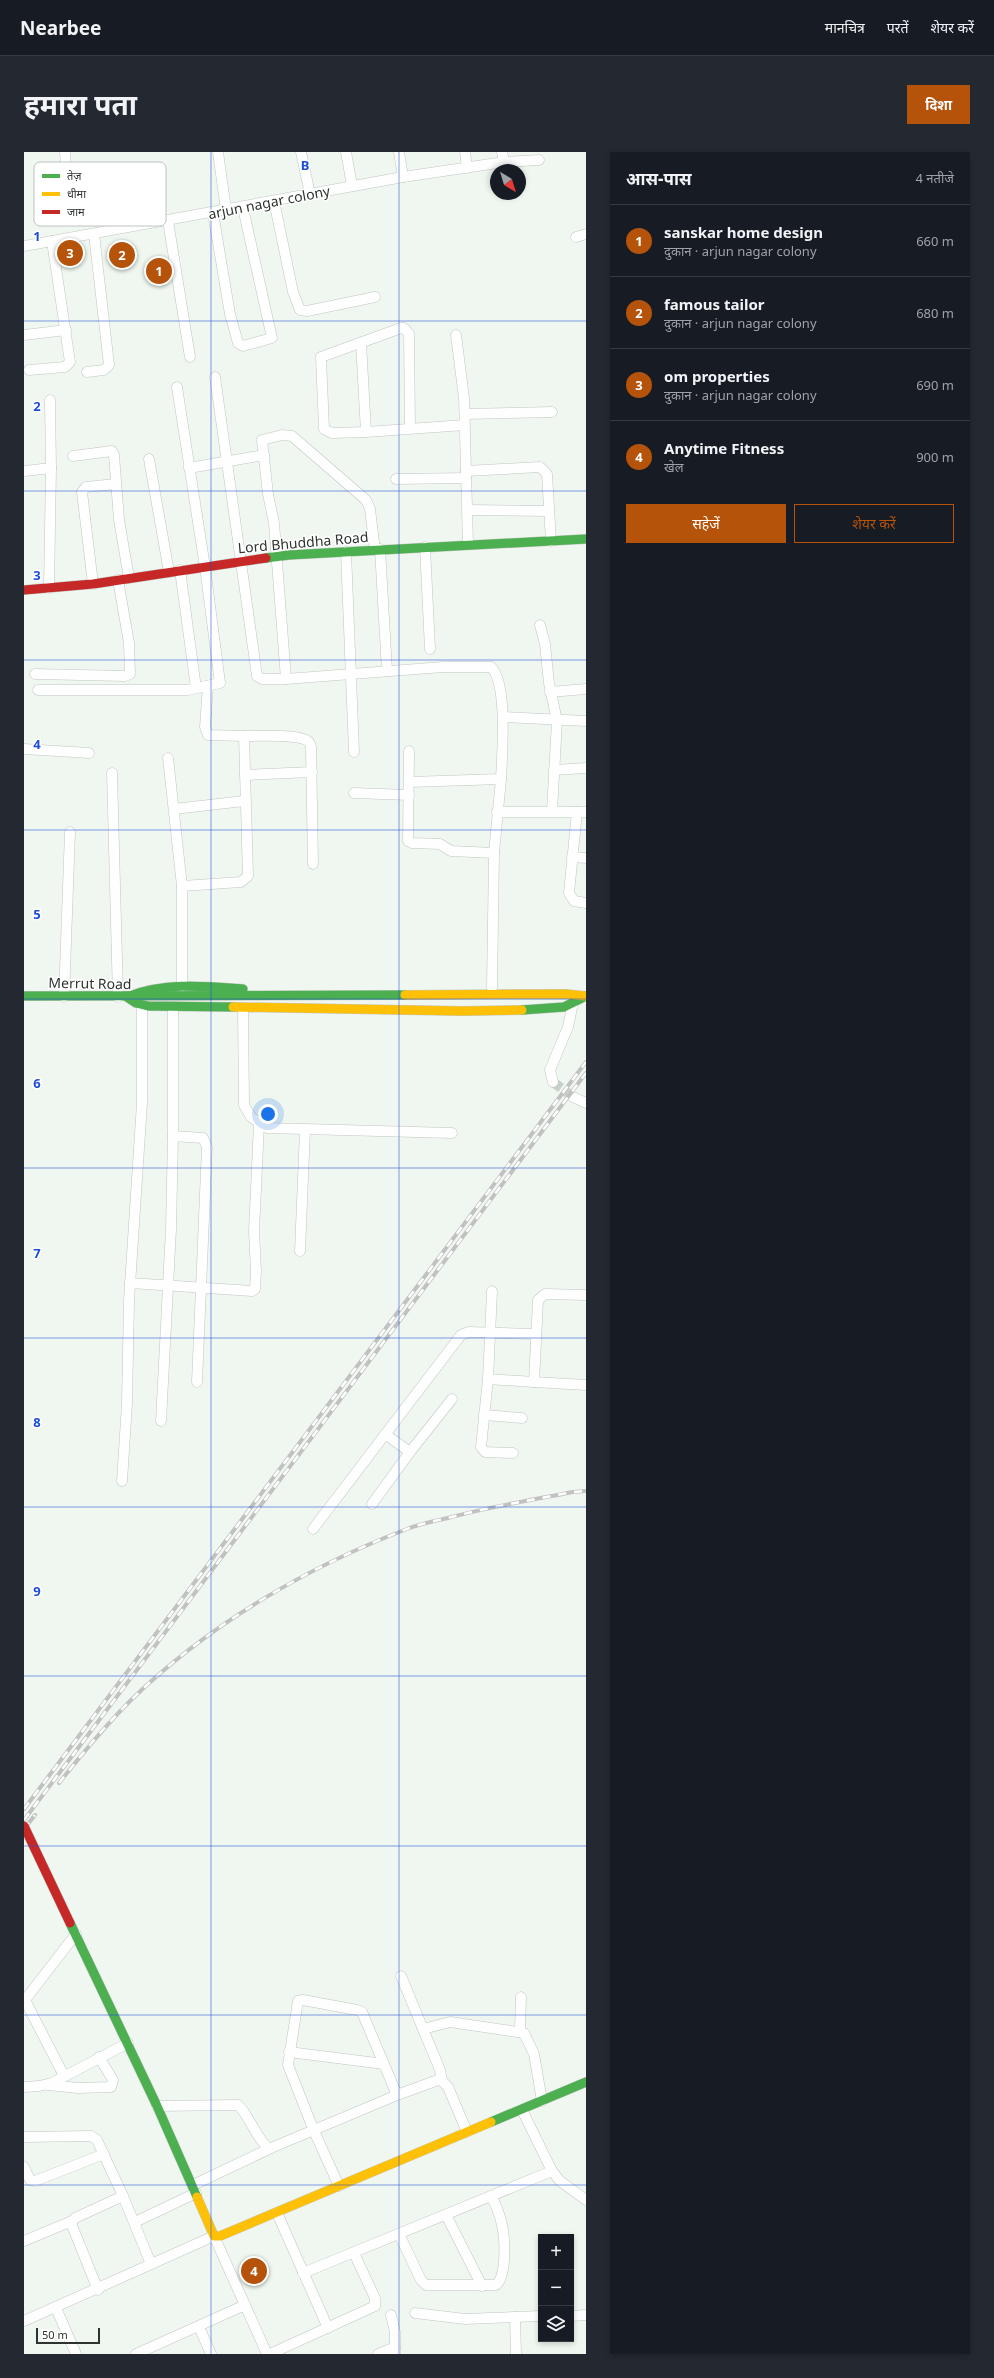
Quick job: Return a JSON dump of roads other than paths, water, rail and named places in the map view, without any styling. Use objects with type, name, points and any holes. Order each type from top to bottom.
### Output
[{"type":"street","points":[[65,152],[67,162]]},
{"type":"street","points":[[218,152],[226,210]]},
{"type":"street","points":[[301,152],[310,194]]},
{"type":"street","points":[[346,152],[352,186]]},
{"type":"street","points":[[399,152],[403,177]]},
{"type":"street","points":[[465,152],[467,168]]},
{"type":"street","name":"arjun nagar colony","points":[[168,221],[243,208],[352,186],[467,168],[503,157],[539,160]]},
{"type":"street","points":[[274,201],[293,292],[300,310],[307,311],[375,297]]},
{"type":"street","points":[[213,213],[230,314],[238,343],[243,346],[270,340],[272,333],[243,208]]},
{"type":"street","points":[[168,221],[190,357]]},
{"type":"street","name":"arjun nagar colony","points":[[24,246],[140,226]]},
{"type":"street","points":[[87,372],[104,370],[109,365],[94,234]]},
{"type":"street","points":[[29,370],[68,366],[70,362],[52,241]]},
{"type":"street","points":[[410,428],[407,331],[401,328],[321,358],[324,427],[328,432],[366,432],[465,425]]},
{"type":"street","points":[[24,335],[66,330]]},
{"type":"street","points":[[456,335],[465,414],[468,544]]},
{"type":"street","points":[[361,343],[366,432]]},
{"type":"street","points":[[215,377],[240,562],[258,676],[262,679],[286,679],[448,667],[491,667],[498,675],[503,717],[502,779],[497,812],[494,852],[492,988]]},
{"type":"street","points":[[38,690],[196,688],[218,684],[220,682],[205,567],[177,387]]},
{"type":"street","points":[[49,588],[51,468],[50,400]]},
{"type":"street","points":[[465,414],[552,412]]},
{"type":"street","points":[[286,679],[274,523],[268,494],[262,440],[288,435],[346,481],[368,503],[378,550],[387,671]]},
{"type":"street","points":[[73,456],[112,452],[115,460],[116,484],[130,578]]},
{"type":"street","points":[[189,468],[264,456]]},
{"type":"street","points":[[149,459],[169,572]]},
{"type":"street","points":[[24,471],[51,468]]},
{"type":"street","points":[[396,479],[542,468],[547,474],[548,511],[551,541]]},
{"type":"street","points":[[93,584],[82,492],[86,487],[116,484]]},
{"type":"street","points":[[468,510],[548,511]]},
{"type":"street","name":"Lord Bhuddha Road","points":[[24,590],[93,584],[276,557],[468,544],[586,539]]},
{"type":"street","points":[[425,547],[430,649]]},
{"type":"street","points":[[346,552],[354,752]]},
{"type":"street","points":[[180,570],[196,688]]},
{"type":"street","points":[[34,674],[125,676],[130,673],[129,643],[118,580]]},
{"type":"street","points":[[540,625],[545,644],[550,692],[557,721],[552,811]]},
{"type":"street","points":[[125,676],[129,690]]},
{"type":"street","points":[[208,686],[205,727],[208,735],[305,739],[312,747],[313,864]]},
{"type":"street","points":[[550,692],[586,688]]},
{"type":"street","points":[[503,717],[557,721],[586,721]]},
{"type":"street","points":[[182,886],[241,882],[248,876],[244,801],[244,736]]},
{"type":"street","points":[[24,749],[89,753]]},
{"type":"street","points":[[409,751],[408,838],[410,842],[440,844],[451,851],[494,852]]},
{"type":"street","points":[[168,758],[182,886],[182,987]]},
{"type":"street","points":[[554,770],[586,768]]},
{"type":"street","points":[[245,775],[312,772]]},
{"type":"street","points":[[112,773],[123,997]]},
{"type":"street","points":[[409,782],[502,779]]},
{"type":"street","points":[[354,793],[409,795]]},
{"type":"street","points":[[174,809],[244,801]]},
{"type":"street","points":[[497,812],[581,812],[572,857],[569,893],[574,901],[586,903]]},
{"type":"street","points":[[64,997],[70,832]]},
{"type":"street","points":[[572,857],[586,858]]},
{"type":"street","points":[[123,997],[143,989],[182,987],[253,989],[492,988],[568,990],[586,993]]},
{"type":"street","name":"Merrut Road","points":[[24,996],[156,997],[565,994],[586,996]]},
{"type":"street","points":[[123,997],[142,1006],[470,1011],[554,1009],[573,1003],[586,996]]},
{"type":"street","points":[[553,1082],[550,1070],[568,1027],[573,1003]]},
{"type":"street","points":[[122,1481],[127,1404],[130,1283],[142,1103],[142,1006]]},
{"type":"street","points":[[161,1420],[168,1286],[173,1136],[173,1007]]},
{"type":"street","points":[[243,1008],[244,1105],[246,1111],[259,1124],[267,1128],[306,1130],[452,1133]]},
{"type":"street","points":[[573,1097],[586,1103]]},
{"type":"street","points":[[130,1283],[252,1291],[255,1289],[256,1271],[254,1231],[259,1124]]},
{"type":"street","points":[[300,1251],[306,1130]]},
{"type":"street","points":[[173,1136],[203,1138],[207,1146],[203,1288],[199,1314],[197,1382]]},
{"type":"street","points":[[492,1291],[488,1379],[480,1441],[482,1450],[485,1452],[513,1453]]},
{"type":"street","points":[[534,1382],[538,1300],[541,1296],[586,1295]]},
{"type":"street","points":[[313,1529],[461,1335],[469,1332],[536,1334]]},
{"type":"street","points":[[488,1379],[586,1385]]},
{"type":"street","points":[[372,1504],[410,1452],[452,1399]]},
{"type":"street","points":[[484,1415],[522,1418]]},
{"type":"street","points":[[385,1434],[410,1452]]},
{"type":"street","points":[[24,1826],[158,2106],[214,2236],[268,2354],[375,2306],[375,2298],[354,2253]]},
{"type":"street","points":[[64,2076],[25,2000],[76,1934]]},
{"type":"street","points":[[401,1976],[440,2070],[442,2081],[448,2087],[467,2132]]},
{"type":"street","points":[[520,2031],[522,1997]]},
{"type":"street","points":[[339,2186],[314,2132],[288,2065],[296,2006],[298,2001],[304,2000],[362,2012],[397,2095]]},
{"type":"street","points":[[423,2029],[450,2022],[520,2031],[527,2036],[532,2048],[542,2101]]},
{"type":"street","points":[[46,2085],[128,2043]]},
{"type":"street","points":[[289,2052],[384,2064]]},
{"type":"street","points":[[24,2087],[46,2085],[78,2088],[111,2087],[113,2080],[99,2057]]},
{"type":"street","points":[[135,2222],[272,2148],[314,2132],[397,2095],[442,2081]]},
{"type":"street","points":[[24,2321],[98,2290],[151,2264],[214,2236],[220,2236],[277,2213],[586,2082]]},
{"type":"street","points":[[158,2106],[238,2105],[245,2112],[264,2145],[272,2148]]},
{"type":"street","points":[[522,2110],[552,2171],[560,2181],[586,2200]]},
{"type":"street","points":[[24,2137],[91,2136],[97,2140],[135,2222],[151,2264]]},
{"type":"street","points":[[24,2167],[30,2180],[35,2181],[104,2154]]},
{"type":"street","points":[[303,2273],[552,2171]]},
{"type":"street","points":[[24,2240],[72,2221],[123,2196]]},
{"type":"street","points":[[399,2234],[421,2280],[426,2285],[496,2285],[502,2275],[504,2233],[491,2196]]},
{"type":"street","points":[[277,2213],[328,2328]]},
{"type":"street","points":[[446,2215],[482,2286]]},
{"type":"street","points":[[72,2221],[71,2226],[98,2290]]},
{"type":"street","points":[[136,2354],[246,2305]]},
{"type":"street","points":[[56,2308],[76,2354]]},
{"type":"street","points":[[415,2313],[454,2318],[538,2316]]},
{"type":"street","points":[[378,2354],[395,2350],[395,2332],[390,2314]]},
{"type":"street","points":[[574,2316],[586,2315]]},
{"type":"street","points":[[515,2317],[516,2354]]},
{"type":"street","points":[[199,2327],[211,2354]]},
{"type":"tunnel","points":[[553,1082],[573,1097]]},
{"type":"railway","points":[[24,1809],[586,1062]]},
{"type":"railway","points":[[24,1820],[586,1073]]},
{"type":"railway","points":[[59,1783],[112,1720],[131,1700],[161,1673],[226,1623],[296,1580],[370,1544],[432,1521],[494,1507],[573,1492],[586,1491]]},
{"type":"railway","points":[[24,1829],[35,1815]]},
{"type":"place","name":"om properties","points":[[70,253]]},
{"type":"place","name":"famous tailor","points":[[122,255]]},
{"type":"place","name":"sanskar home design","points":[[159,271]]},
{"type":"place","name":"Anytime Fitness","points":[[254,2271]]}]
